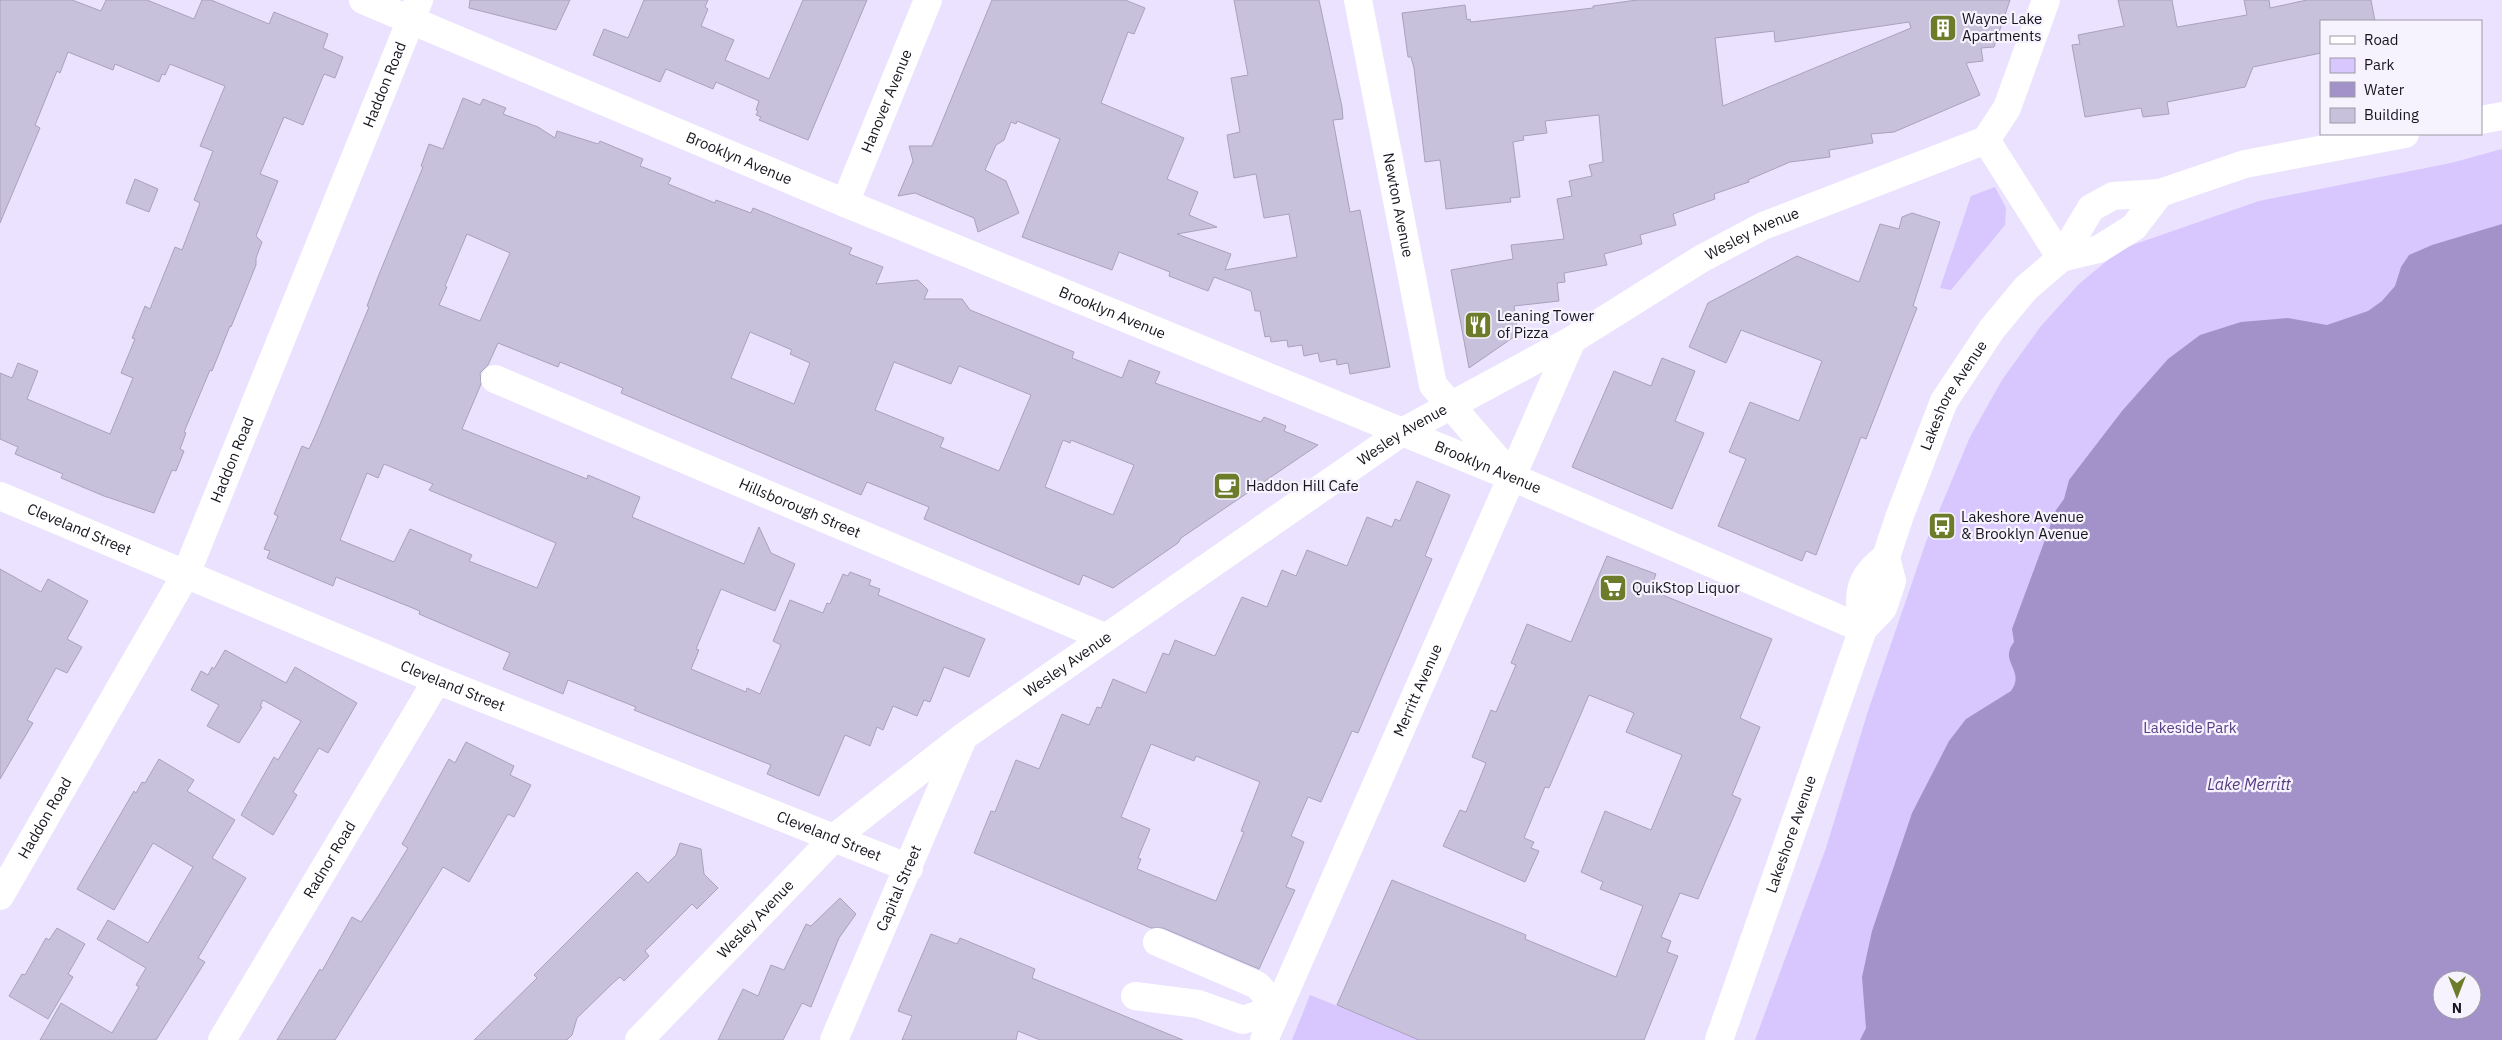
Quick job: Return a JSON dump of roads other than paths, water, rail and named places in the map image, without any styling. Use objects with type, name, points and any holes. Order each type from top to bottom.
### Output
[{"type":"street","name":"Brooklyn Avenue","points":[[363,0],[415,10],[845,203],[1512,477],[1863,629]]},
{"type":"street","name":"Hanover Avenue","points":[[845,203],[928,0]]},
{"type":"street","name":"Newton Avenue","points":[[1358,0],[1433,385],[1449,406],[1512,477]]},
{"type":"street","points":[[2046,0],[2007,108],[1986,140],[2060,258]]},
{"type":"street","name":"Haddon Road","points":[[0,896],[186,574],[415,10]]},
{"type":"street","points":[[2482,120],[2502,116]]},
{"type":"street","name":"Lakeshore Avenue","points":[[1719,1040],[1863,629],[1883,608],[1892,581],[1886,557],[1900,514],[1944,401],[1992,329],[2026,288],[2060,258],[2091,208],[2114,196],[2160,193],[2246,164],[2400,135]]},
{"type":"street","name":"Wesley Avenue","points":[[639,1040],[834,838],[963,737],[1104,637],[1402,432],[1572,340],[1701,259],[1763,226],[1986,140]]},
{"type":"street","name":"Lakeshore Avenue","points":[[2060,258],[2099,249],[2134,227],[2160,193]]},
{"type":"street","name":"Merritt Avenue","points":[[1264,1040],[1572,340]]},
{"type":"street","name":"Hillsborough Street","points":[[496,379],[1104,637]]},
{"type":"street","name":"Cleveland Street","points":[[0,496],[437,680],[909,868]]},
{"type":"street","name":"Radnor Road","points":[[222,1040],[437,680]]},
{"type":"street","name":"Capital Street","points":[[834,1040],[909,868],[963,737]]},
{"type":"street","points":[[1135,996],[1198,1004],[1244,1020],[1278,1008],[1256,985],[1157,942]]},
{"type":"water","name":"Lake Merritt","points":[[2502,224],[2502,1040],[1860,1040],[1866,1028],[1862,977],[1872,931],[1912,813],[1949,741],[1966,719],[2011,691],[2015,684],[2016,677],[2009,655],[2014,642],[2012,629],[2056,510],[2064,499],[2069,480],[2122,411],[2168,359],[2200,335],[2241,322],[2288,318],[2327,325],[2368,311],[2382,301],[2395,286],[2401,267],[2409,255],[2432,245]]},
{"type":"place","name":"Wayne Lake Apartments","points":[[1943,28]]},
{"type":"place","name":"Leaning Tower of Pizza","points":[[1478,325]]},
{"type":"place","name":"Haddon Hill Cafe","points":[[1227,486]]},
{"type":"place","name":"Lakeshore Avenue & Brooklyn Avenue","points":[[1942,526]]},
{"type":"place","name":"QuikStop Liquor","points":[[1613,588]]},
{"type":"park label","name":"Lakeside Park","points":[[2190,728]]}]
